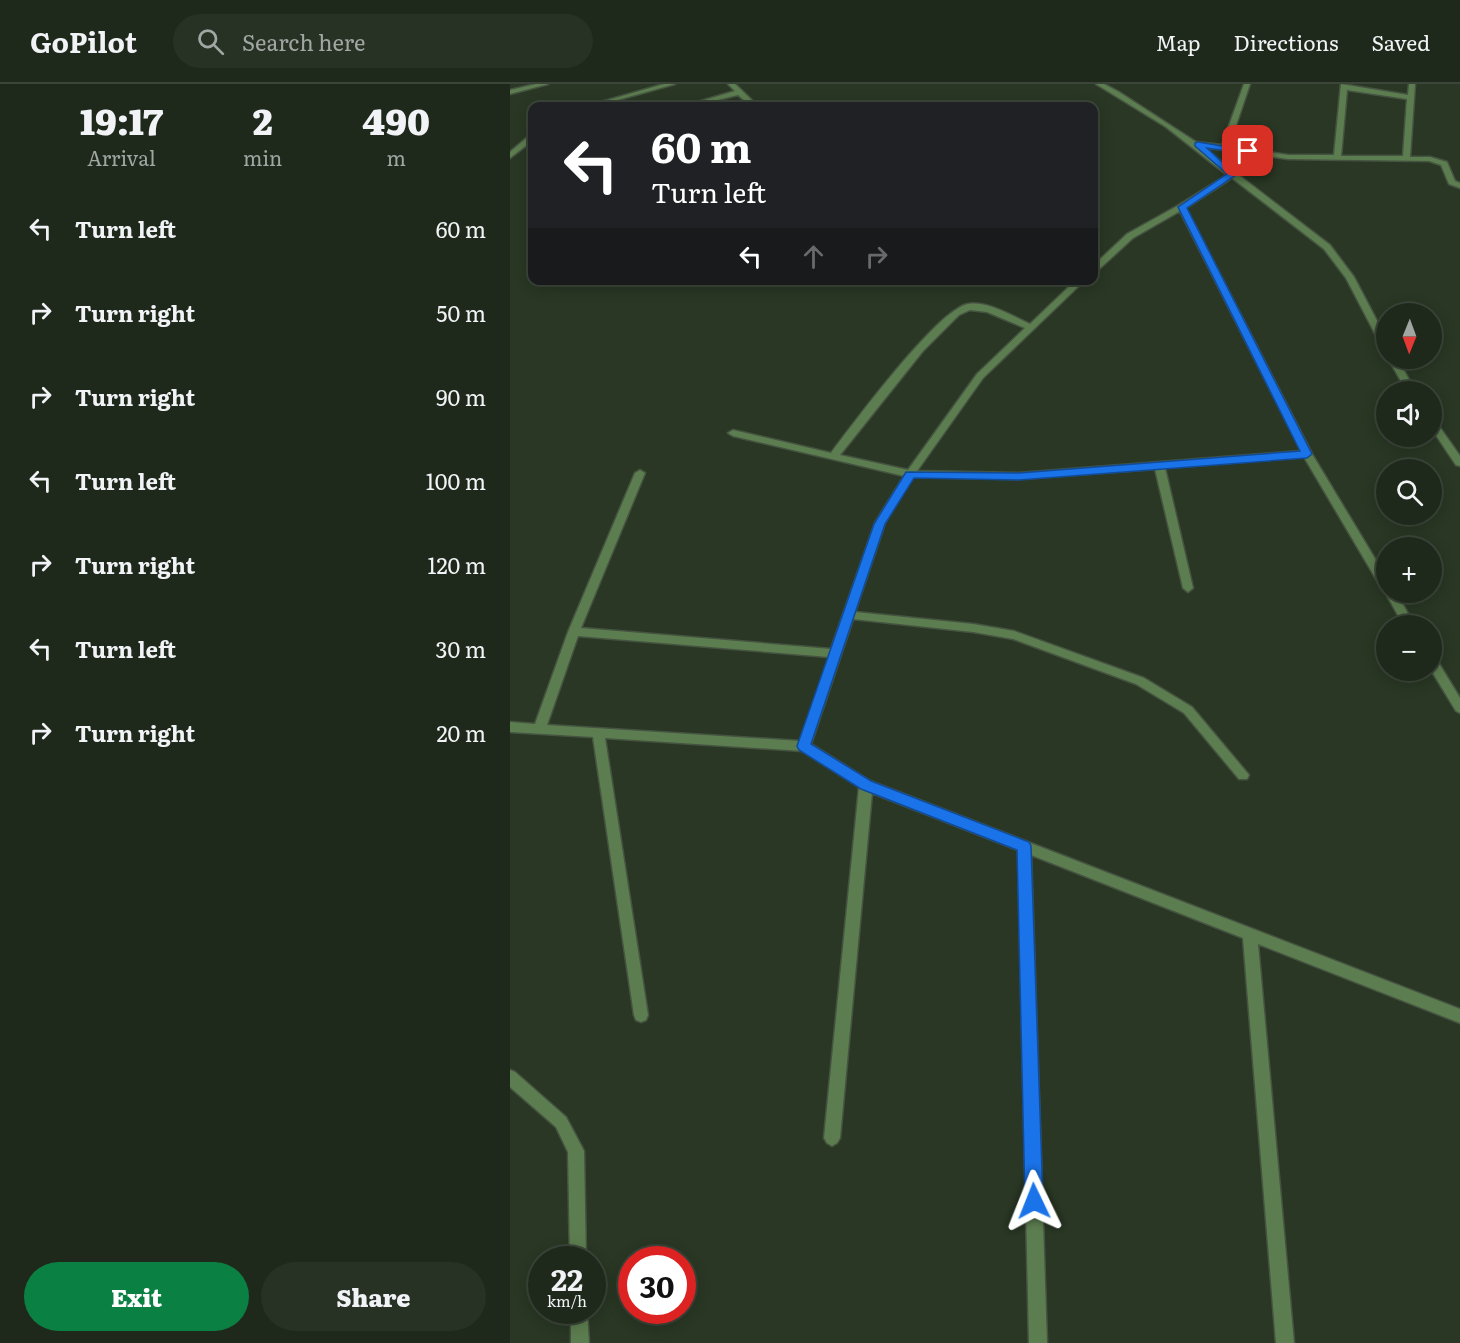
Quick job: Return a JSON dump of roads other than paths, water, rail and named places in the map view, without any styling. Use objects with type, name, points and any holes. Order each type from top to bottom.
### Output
[{"type":"street","points":[[510,92],[545,84]]},
{"type":"street","points":[[606,102],[672,84]]},
{"type":"street","points":[[731,84],[751,102]]},
{"type":"street","points":[[1100,84],[1128,99],[1198,144],[1232,175],[1328,247],[1350,277],[1376,328]]},
{"type":"street","points":[[1225,148],[1247,84]]},
{"type":"street","points":[[1406,160],[1412,84]]},
{"type":"street","points":[[1337,159],[1344,86],[1411,97]]},
{"type":"street","points":[[702,102],[740,92]]},
{"type":"street","points":[[510,156],[528,141]]},
{"type":"street","points":[[1198,144],[1288,157],[1430,159],[1444,164],[1452,182],[1460,186]]},
{"type":"street","points":[[1098,265],[1130,236],[1182,207],[1232,175]]},
{"type":"street","points":[[1182,207],[1307,454],[1376,569]]},
{"type":"street","points":[[804,746],[879,524],[910,474],[980,376],[1075,285]]},
{"type":"street","points":[[834,456],[910,361],[957,311],[968,307],[979,307],[1029,327]]},
{"type":"street","points":[[734,434],[910,474],[1019,476],[1307,454]]},
{"type":"street","points":[[1442,437],[1460,463]]},
{"type":"street","points":[[1159,465],[1188,588]]},
{"type":"street","points":[[539,729],[574,632],[640,473]]},
{"type":"street","points":[[848,615],[973,628],[1014,635],[1140,681],[1188,710],[1243,775]]},
{"type":"street","points":[[574,632],[836,653]]},
{"type":"street","points":[[1442,678],[1460,708]]},
{"type":"street","points":[[510,727],[804,746],[866,785],[1460,1016]]},
{"type":"street","points":[[598,733],[641,1015]]},
{"type":"street","points":[[832,1138],[866,785]]},
{"type":"street","points":[[1024,846],[1038,1343]]},
{"type":"street","points":[[1250,934],[1286,1343]]},
{"type":"street","points":[[510,1077],[561,1122],[576,1151],[578,1246]]},
{"type":"street","points":[[579,1324],[580,1343]]}]
